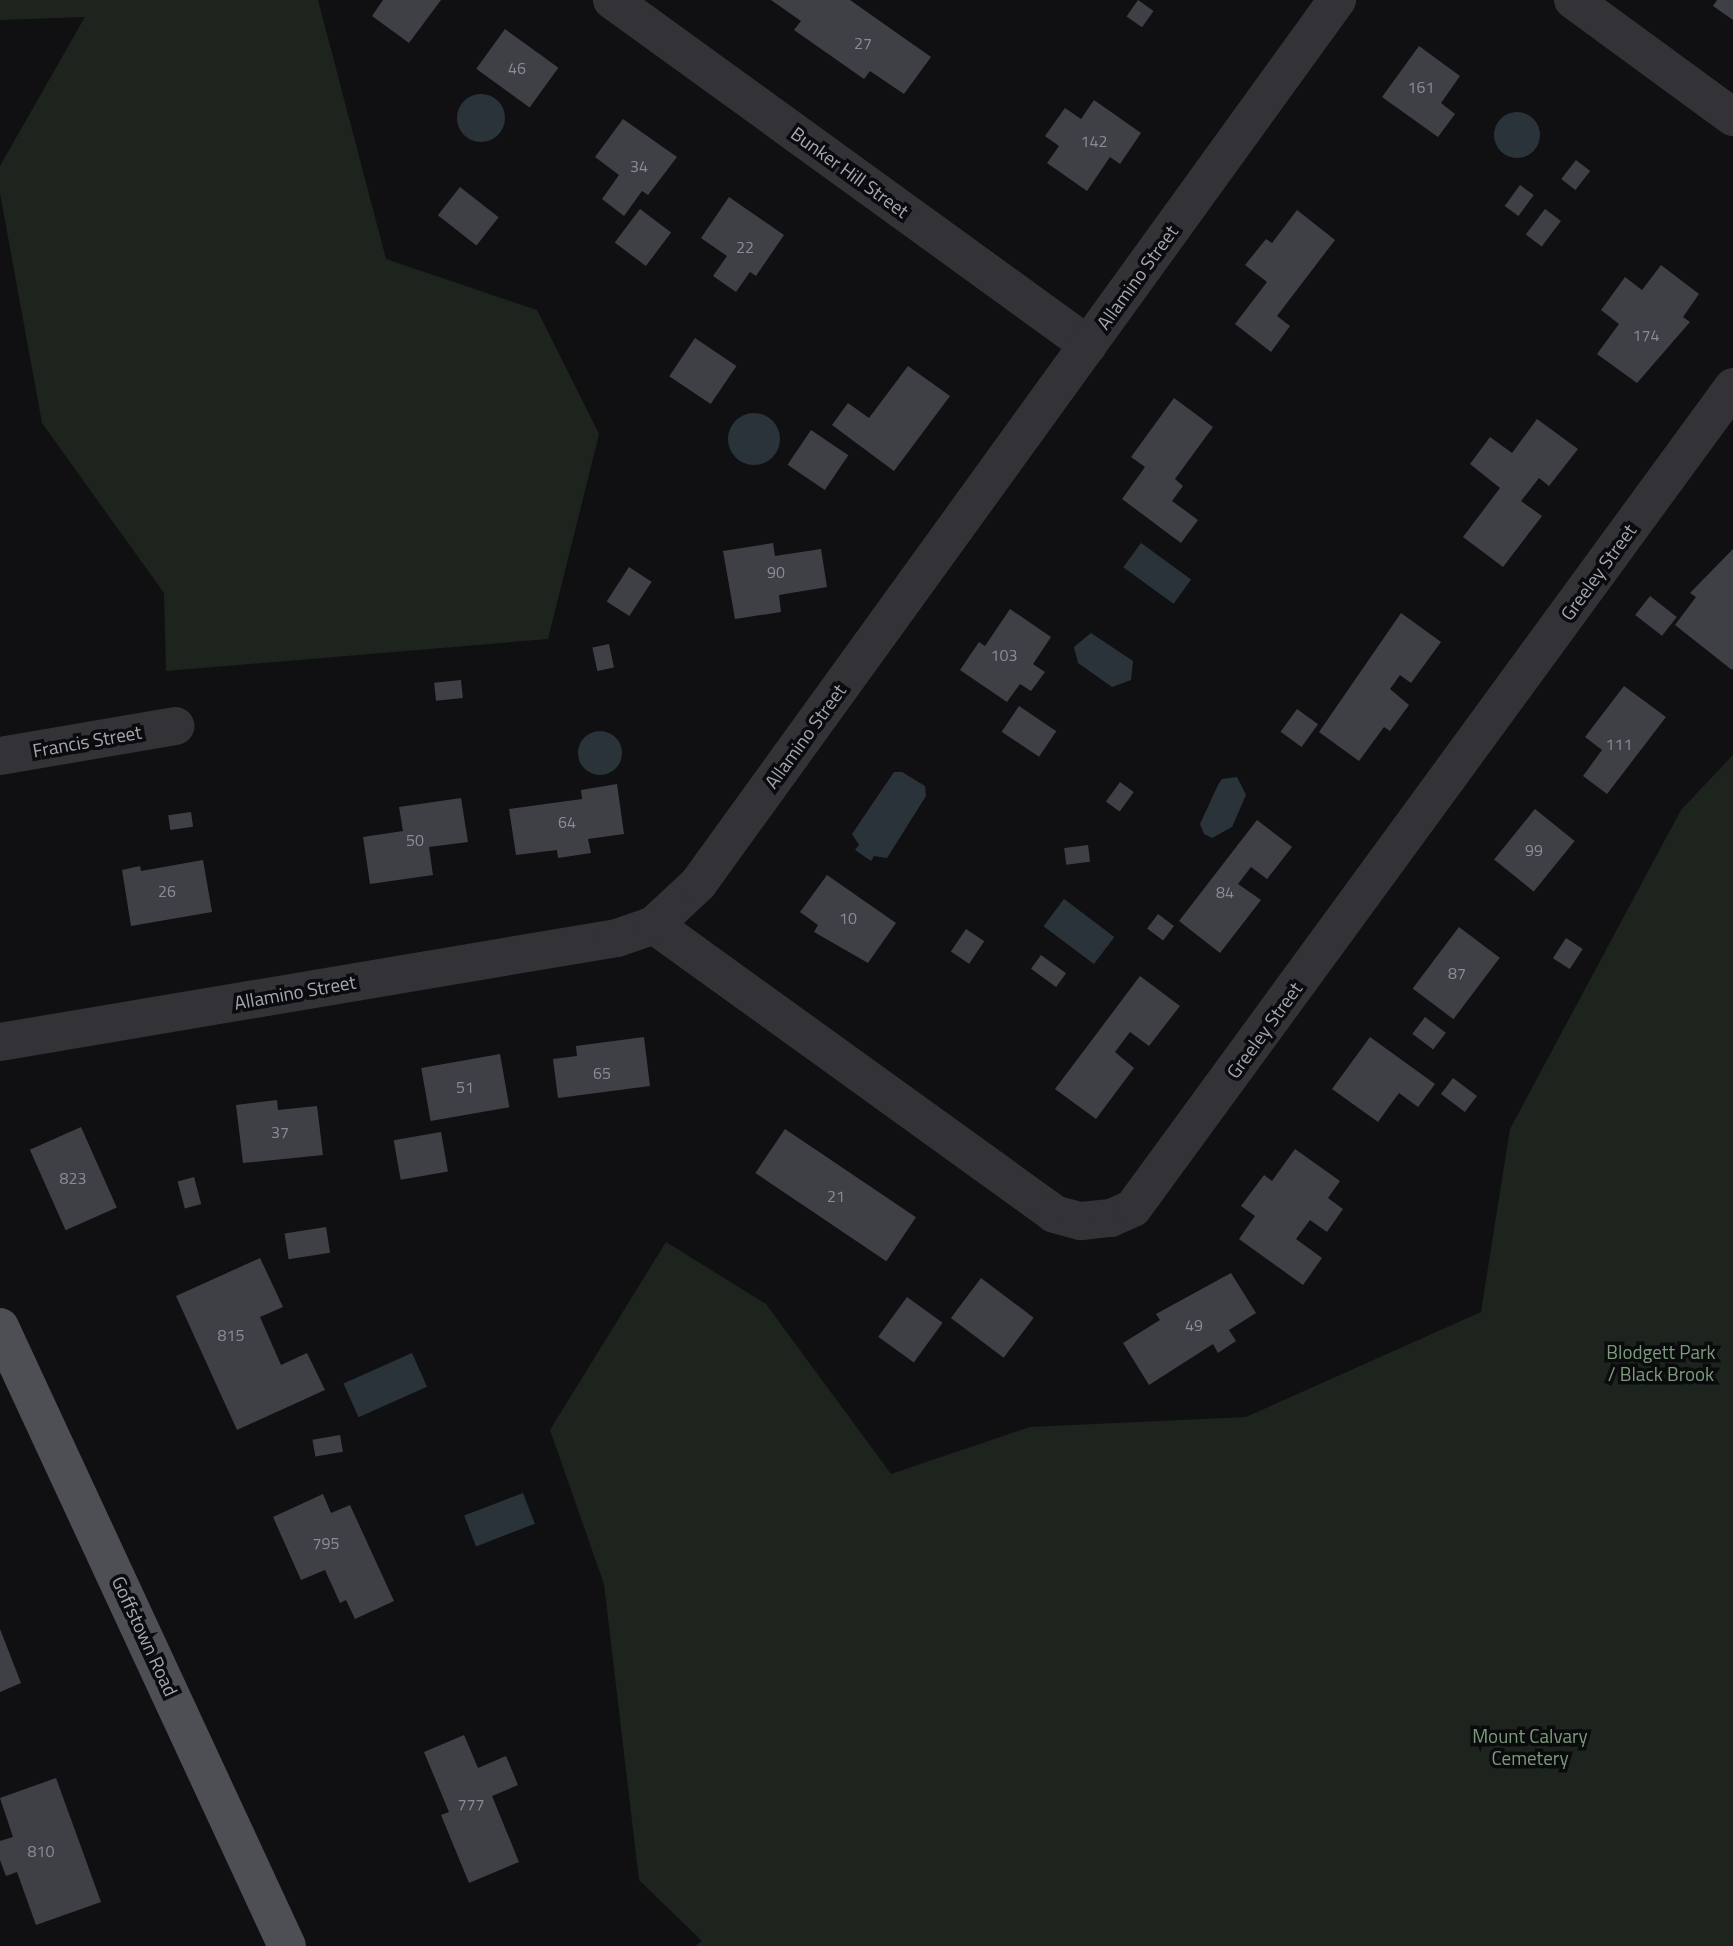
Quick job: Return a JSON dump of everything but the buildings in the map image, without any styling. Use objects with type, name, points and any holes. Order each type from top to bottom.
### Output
[{"type":"main road","name":"Goffstown Road","points":[[2,1336],[287,1946]]},
{"type":"street","name":"Bunker Hill Street","points":[[612,0],[1088,345]]},
{"type":"street","name":"Allamino Street","points":[[0,1042],[617,938],[654,925],[698,884],[1337,0]]},
{"type":"street","points":[[1573,0],[1733,117]]},
{"type":"street","name":"Greeley Street","points":[[654,925],[1054,1214],[1082,1220],[1111,1219],[1133,1208],[1733,387]]},
{"type":"street","name":"Francis Street","points":[[0,756],[174,726]]},
{"type":"green space","points":[[0,0],[318,0],[386,259],[537,310],[599,434],[548,639],[166,671],[164,593],[42,423],[0,193],[0,166],[85,17],[0,20]]},
{"type":"green space","points":[[1733,755],[1733,1946],[695,1946],[702,1941],[639,1880],[604,1584],[550,1430],[666,1242],[766,1304],[891,1474],[1030,1427],[1246,1417],[1481,1312],[1510,1129],[1681,810]]},
{"type":"shaded area","points":[[481,94],[490,95],[498,101],[504,109],[504,127],[498,135],[490,141],[481,142],[472,141],[464,135],[458,127],[457,118],[458,109],[464,101],[472,95]]},
{"type":"shaded area","points":[[1517,112],[1533,119],[1540,135],[1533,151],[1517,158],[1501,151],[1494,135],[1501,119]]},
{"type":"shaded area","points":[[754,413],[764,415],[772,421],[778,429],[778,449],[772,457],[764,463],[754,465],[744,463],[736,457],[730,449],[728,439],[730,429],[736,421],[744,415]]},
{"type":"shaded area","points":[[1141,543],[1191,579],[1174,604],[1123,567]]},
{"type":"shaded area","points":[[1091,633],[1133,661],[1131,680],[1112,687],[1078,663],[1074,647]]},
{"type":"shaded area","points":[[600,731],[615,738],[622,753],[615,768],[600,775],[585,768],[578,753],[585,738]]},
{"type":"shaded area","points":[[894,772],[902,772],[925,786],[926,796],[887,858],[874,856],[871,861],[855,850],[859,845],[852,834]]},
{"type":"shaded area","points":[[1237,777],[1246,795],[1232,827],[1212,838],[1204,834],[1200,824],[1222,779]]},
{"type":"shaded area","points":[[1064,899],[1114,937],[1094,964],[1044,926]]},
{"type":"shaded area","points":[[412,1353],[427,1387],[359,1417],[343,1384]]},
{"type":"shaded area","points":[[523,1493],[535,1524],[476,1546],[464,1516]]},
{"type":"park label","name":"Blodgett Park / Black Brook","points":[[1661,1363]]},
{"type":"park label","name":"Mount Calvary Cemetery","points":[[1530,1747]]}]
